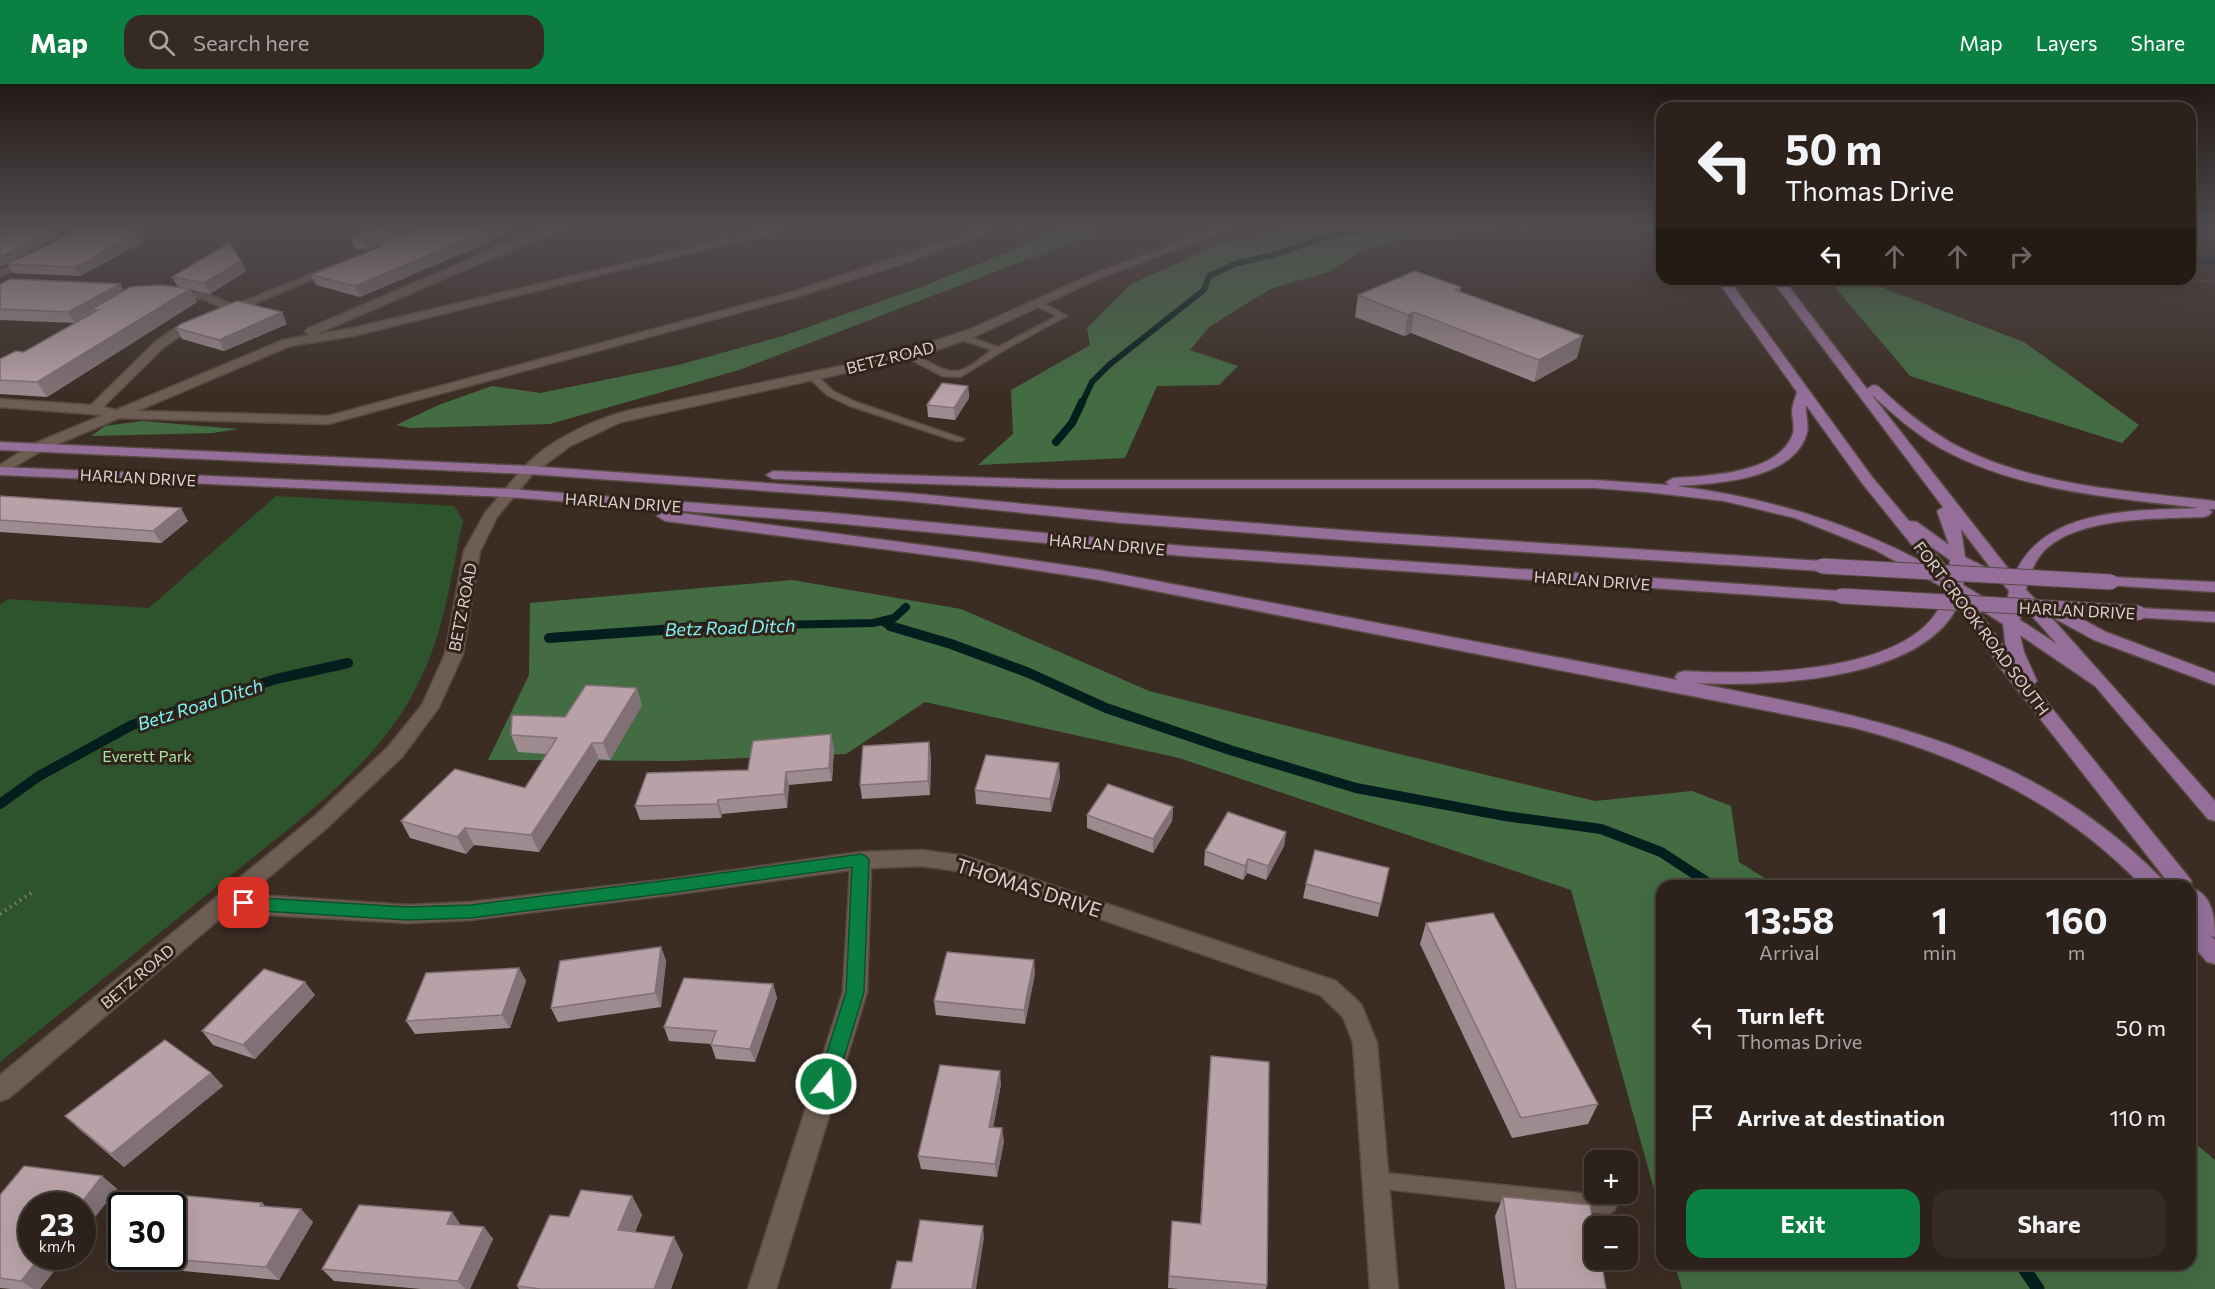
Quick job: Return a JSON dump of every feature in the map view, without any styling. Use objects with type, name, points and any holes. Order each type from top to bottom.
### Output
[{"type":"main road","name":"FORT CROOK ROAD SOUTH","points":[[1727,285],[1891,510],[1955,588],[2005,662],[2177,880]]},
{"type":"main road","points":[[1782,285],[1931,482],[2017,590],[2215,814]]},
{"type":"main road","points":[[1802,310],[1896,412],[1949,447],[1980,462],[2016,474],[2097,491],[2215,505]]},
{"type":"main road","points":[[529,470],[1058,484],[1594,484],[1715,479],[1755,471],[1770,464],[1792,448],[1800,433],[1798,413],[1804,391]]},
{"type":"main road","name":"HARLAN DRIVE","points":[[0,447],[529,470],[907,497],[1122,518],[1381,538],[1822,566],[2215,587]]},
{"type":"main road","name":"HARLAN DRIVE","points":[[0,471],[509,493],[833,518],[1184,551],[1840,596],[2215,617]]},
{"type":"main road","points":[[1571,665],[1709,679],[1806,675],[1844,669],[1874,660],[1921,637],[1937,624],[1948,609],[1955,588],[1960,560],[1953,525],[1931,482]]},
{"type":"main road","points":[[1594,484],[1647,487],[1732,498],[1800,515],[1874,544],[1912,562],[2012,623],[2100,682]]},
{"type":"main road","points":[[509,493],[1159,586],[1331,622],[1571,665],[1838,718],[1902,735],[1967,757],[2034,789],[2071,812],[2127,855],[2150,880]]},
{"type":"main road","points":[[1891,510],[1960,560],[2100,636],[2215,679]]},
{"type":"main road","points":[[2039,705],[2019,661],[2011,634],[2017,590],[2030,558],[2043,544],[2064,532],[2089,524],[2130,518],[2215,512]]},
{"type":"main road","points":[[2196,904],[2215,928]]},
{"type":"main road","points":[[2196,934],[2215,955]]},
{"type":"street","points":[[94,409],[160,344],[181,330],[292,285]]},
{"type":"street","points":[[0,471],[36,448],[419,285]]},
{"type":"street","points":[[287,343],[353,332],[548,285]]},
{"type":"street","points":[[0,403],[94,409],[117,414],[327,420],[824,285]]},
{"type":"street","name":"BETZ ROAD","points":[[0,1090],[227,902],[374,774],[420,722],[444,680],[454,654],[472,551],[490,516],[509,493],[529,470],[562,444],[599,424],[641,412],[906,355],[962,337],[1076,285]]},
{"type":"street","points":[[156,293],[205,296],[225,305],[227,311]]},
{"type":"street","name":"THOMAS DRIVE","points":[[227,902],[408,914],[471,911],[670,887],[861,860],[922,858],[965,864],[1328,988],[1353,1011],[1365,1042],[1384,1289]]},
{"type":"street","points":[[762,1289],[855,992],[861,860]]},
{"type":"lane","points":[[906,355],[945,374],[960,374],[1063,316],[1036,303]]},
{"type":"lane","points":[[962,337],[999,350]]},
{"type":"lane","points":[[811,375],[830,393],[853,404],[959,439]]},
{"type":"lane","points":[[1376,1180],[1608,1205]]},
{"type":"path","points":[[0,914],[34,891]]},
{"type":"green space","points":[[960,285],[739,370],[550,424],[410,428],[396,425],[441,404],[492,386],[540,393],[678,365],[783,336],[924,286]]},
{"type":"green space","points":[[1130,285],[1282,285],[1272,288],[1209,327],[1190,350],[1238,366],[1219,385],[1157,386],[1125,458],[978,465],[1013,434],[1011,390],[1090,345],[1087,328]]},
{"type":"green space","points":[[1833,285],[1876,285],[2024,342],[2139,425],[2122,443],[1910,376]]},
{"type":"green space","points":[[142,421],[238,429],[213,433],[91,436],[105,426]]},
{"type":"green space","name":"Everett Park","points":[[276,496],[454,506],[463,520],[450,584],[434,646],[417,686],[400,715],[380,742],[334,790],[0,1062],[0,605],[8,599],[149,608]]},
{"type":"green space","points":[[792,580],[961,609],[1149,691],[1391,752],[1595,801],[1692,791],[1731,806],[1739,862],[1768,880],[1656,880],[1656,1196],[1571,890],[1179,758],[925,702],[846,754],[675,761],[488,760],[529,675],[530,603]]},
{"type":"green space","points":[[2196,1144],[2215,1160],[2215,1289],[1682,1289],[1676,1270],[2196,1270]]},
{"type":"building","points":[[0,285],[118,285],[68,312],[0,309]]},
{"type":"building","points":[[163,285],[190,289],[37,382],[0,380],[0,359],[16,351],[24,352],[98,310],[90,310],[130,287]]},
{"type":"building","points":[[1381,285],[1456,285],[1461,287],[1455,290],[1583,336],[1539,360],[1414,312],[1408,315],[1358,295]]},
{"type":"building","points":[[237,301],[282,312],[219,340],[176,328],[181,324]]},
{"type":"building","points":[[942,383],[968,386],[954,408],[927,405]]},
{"type":"building","points":[[0,496],[181,508],[153,531],[0,520]]},
{"type":"building","points":[[586,685],[637,688],[603,743],[592,743],[531,835],[465,828],[457,837],[401,821],[455,769],[525,788],[557,738],[511,735],[512,715],[565,717]]},
{"type":"building","points":[[831,734],[829,768],[786,772],[784,794],[718,800],[717,804],[635,806],[647,773],[748,770],[753,741]]},
{"type":"building","points":[[929,742],[928,781],[860,785],[863,746]]},
{"type":"building","points":[[986,755],[1059,763],[1050,799],[975,790]]},
{"type":"building","points":[[1108,784],[1173,807],[1153,839],[1087,815]]},
{"type":"building","points":[[1228,812],[1286,832],[1268,866],[1248,859],[1245,866],[1205,851]]},
{"type":"building","points":[[1315,850],[1389,868],[1381,904],[1306,884]]},
{"type":"building","points":[[1493,913],[1598,1104],[1521,1118],[1426,923]]},
{"type":"building","points":[[661,947],[655,993],[551,1008],[560,961]]},
{"type":"building","points":[[947,952],[1034,960],[1024,1010],[934,1001]]},
{"type":"building","points":[[519,968],[502,1015],[406,1021],[426,973]]},
{"type":"building","points":[[264,969],[305,982],[243,1045],[202,1031]]},
{"type":"building","points":[[684,978],[773,984],[750,1049],[711,1045],[716,1031],[664,1027]]},
{"type":"building","points":[[165,1040],[211,1073],[111,1154],[65,1116]]},
{"type":"building","points":[[1211,1056],[1269,1062],[1267,1285],[1169,1276],[1172,1221],[1201,1224]]},
{"type":"building","points":[[940,1065],[1000,1071],[989,1127],[1002,1128],[995,1164],[918,1156]]},
{"type":"building","points":[[24,1166],[102,1176],[90,1192],[18,1192],[18,1270],[30,1270],[21,1281],[0,1278],[0,1195]]},
{"type":"building","points":[[581,1190],[632,1196],[618,1230],[674,1237],[654,1289],[541,1289],[517,1286],[550,1215],[569,1217]]},
{"type":"building","points":[[186,1196],[301,1209],[266,1267],[186,1260]]},
{"type":"building","points":[[1503,1197],[1590,1205],[1592,1216],[1584,1216],[1584,1270],[1603,1270],[1606,1289],[1516,1289]]},
{"type":"building","points":[[359,1205],[452,1212],[447,1224],[484,1227],[458,1281],[322,1269]]},
{"type":"building","points":[[920,1220],[983,1226],[972,1289],[891,1289],[897,1261],[912,1262]]},
{"type":"waterway","name":"Betz Road Ditch","points":[[1082,403],[1092,382],[1109,365],[1204,290],[1206,285]]},
{"type":"waterway","name":"Betz Road Ditch","points":[[1056,442],[1072,423],[1082,402]]},
{"type":"waterway","name":"Betz Road Ditch","points":[[711,626],[873,623],[894,618],[906,607]]},
{"type":"waterway","points":[[883,622],[890,626]]},
{"type":"waterway","name":"Betz Road Ditch","points":[[549,638],[711,626]]},
{"type":"waterway","name":"Betz Road Ditch","points":[[683,627],[711,626]]},
{"type":"waterway","name":"Betz Road Ditch","points":[[711,626],[717,626]]},
{"type":"waterway","points":[[890,626],[951,644],[1029,673],[1106,708],[1230,750],[1356,788],[1505,816],[1601,829],[1661,852],[1704,880]]},
{"type":"waterway","name":"Betz Road Ditch","points":[[0,804],[39,776],[132,725],[276,679],[348,663]]},
{"type":"waterway","points":[[2025,1270],[2038,1289]]},
{"type":"route","points":[[244,903],[408,914],[471,911],[670,887],[861,860],[855,992],[826,1084]]}]
